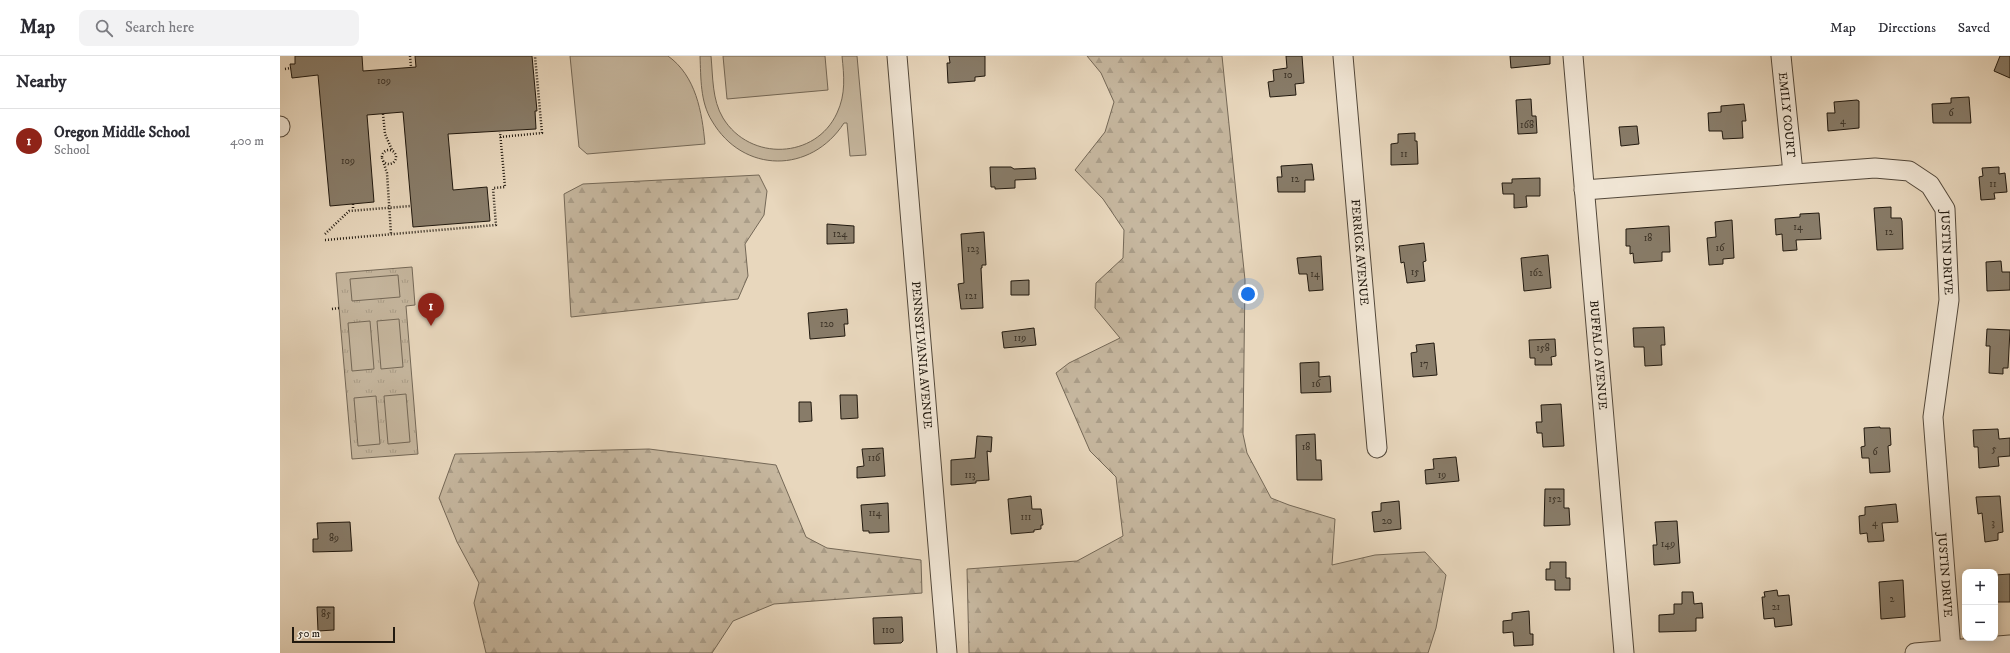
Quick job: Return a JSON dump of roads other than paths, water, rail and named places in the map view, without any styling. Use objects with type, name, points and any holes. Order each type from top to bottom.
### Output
[{"type":"street","name":"PENNSYLVANIA AVENUE","points":[[897,56],[947,653]]},
{"type":"street","name":"FERRICK AVENUE","points":[[1343,56],[1377,448]]},
{"type":"street","name":"BUFFALO AVENUE","points":[[1573,56],[1624,653]]},
{"type":"street","name":"EMILY COURT","points":[[1781,56],[1793,173]]},
{"type":"street","name":"JUSTIN DRIVE","points":[[1584,190],[1875,168],[1909,171],[1930,185],[1945,209],[1949,300],[1933,417],[1951,650]]},
{"type":"street","points":[[1915,653],[2010,645]]},
{"type":"place","name":"Oregon Middle School","points":[[431,326]]}]
